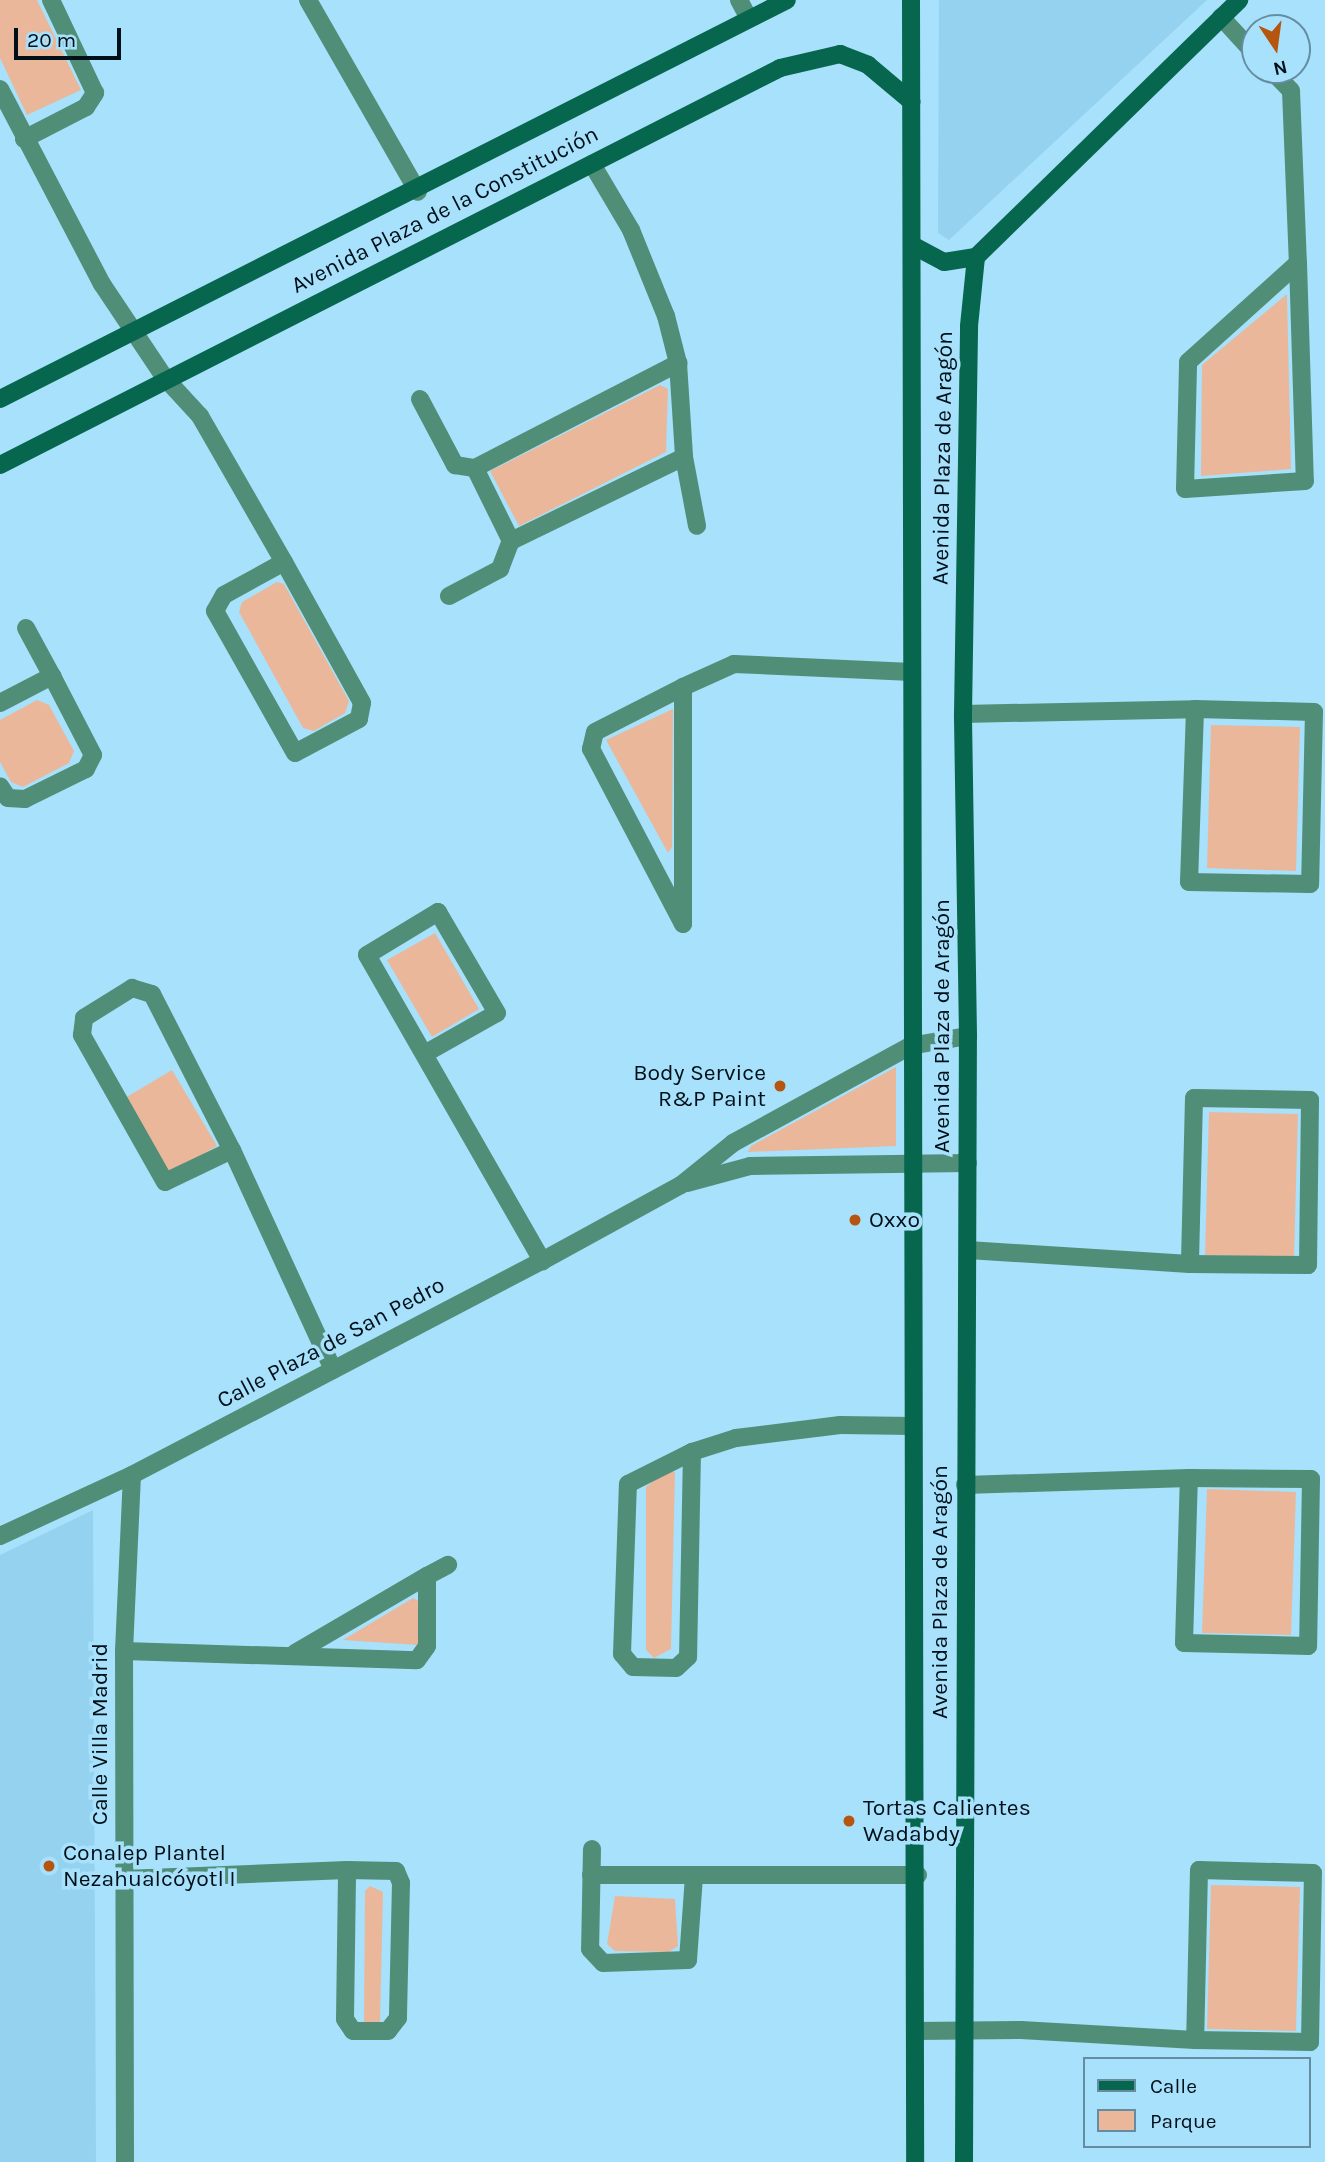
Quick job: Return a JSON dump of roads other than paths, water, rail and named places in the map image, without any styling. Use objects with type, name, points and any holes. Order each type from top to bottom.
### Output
[{"type":"street","points":[[24,139],[86,107],[95,93],[51,0]]},
{"type":"street","points":[[308,0],[418,192]]},
{"type":"street","points":[[739,0],[749,19]]},
{"type":"street","name":"Avenida Plaza de la Constitución","points":[[0,400],[418,192],[787,0]]},
{"type":"street","name":"Avenida Plaza de Aragón","points":[[911,0],[910,1046],[918,1875],[915,2162]]},
{"type":"street","points":[[912,245],[944,262],[976,257],[1239,0]]},
{"type":"street","points":[[1221,17],[1241,39]]},
{"type":"street","name":"Avenida Plaza de la Constitución","points":[[0,465],[164,378],[811,56],[840,54],[867,65],[912,102]]},
{"type":"street","points":[[1284,84],[1291,91],[1298,263],[1305,481],[1185,489],[1188,362],[1298,263]]},
{"type":"street","points":[[0,89],[24,139],[132,334],[164,378],[200,416],[284,562],[363,709],[355,722],[295,753],[215,611],[225,595],[284,562]]},
{"type":"street","points":[[592,164],[651,274],[678,363],[684,457],[697,526]]},
{"type":"street","name":"Avenida Plaza de Aragón","points":[[964,2162],[968,1036],[963,714],[969,326],[976,257]]},
{"type":"street","points":[[420,398],[455,465],[475,468],[678,363]]},
{"type":"street","points":[[449,596],[500,569],[511,541],[684,457]]},
{"type":"street","points":[[475,468],[511,541]]},
{"type":"street","points":[[0,786],[8,798],[25,799],[92,761],[26,628]]},
{"type":"street","points":[[683,687],[683,924],[590,744],[600,729],[683,687],[734,664],[912,672]]},
{"type":"street","points":[[0,703],[52,676]]},
{"type":"street","points":[[963,714],[1195,709],[1314,712],[1310,884],[1189,882],[1195,709]]},
{"type":"street","points":[[426,1053],[497,1013],[438,912],[367,955],[426,1053],[542,1261]]},
{"type":"street","points":[[232,1150],[165,1182],[82,1035],[88,1014],[132,988],[148,990],[232,1150],[333,1370]]},
{"type":"street","name":"Calle Plaza de San Pedro","points":[[0,1536],[132,1475],[542,1261],[681,1185],[733,1143],[910,1046],[968,1036]]},
{"type":"street","points":[[968,1250],[1190,1264],[1308,1265],[1310,1100],[1194,1098],[1190,1264]]},
{"type":"street","name":"Calle Plaza de San Pedro","points":[[681,1185],[750,1166],[968,1163]]},
{"type":"street","points":[[692,1452],[688,1657],[676,1668],[633,1667],[622,1654],[625,1489],[692,1452],[736,1438],[840,1425],[913,1426]]},
{"type":"street","name":"Calle Villa Madrid","points":[[125,2162],[124,1651],[132,1475]]},
{"type":"street","points":[[965,1485],[1189,1478],[1311,1479],[1308,1646],[1184,1643],[1189,1478]]},
{"type":"street","points":[[295,1653],[448,1565]]},
{"type":"street","points":[[124,1651],[423,1658],[427,1576]]},
{"type":"street","points":[[592,1849],[590,1949],[596,1961],[611,1964],[688,1960],[694,1876]]},
{"type":"street","points":[[124,1879],[347,1870],[392,1871],[401,1878],[398,2018],[388,2031],[353,2031],[345,2019],[347,1870]]},
{"type":"street","points":[[915,2031],[964,2030],[1195,2040],[1310,2042],[1313,1872],[1199,1870],[1195,2040]]},
{"type":"street","points":[[591,1875],[918,1875]]},
{"type":"place","name":"Body Service R&P Paint","points":[[780,1086]]},
{"type":"place","name":"Oxxo","points":[[855,1220]]},
{"type":"place","name":"Tortas Calientes Wadabdy","points":[[849,1821]]},
{"type":"place","name":"Conalep Plantel Nezahualcóyotl I","points":[[49,1866]]}]
